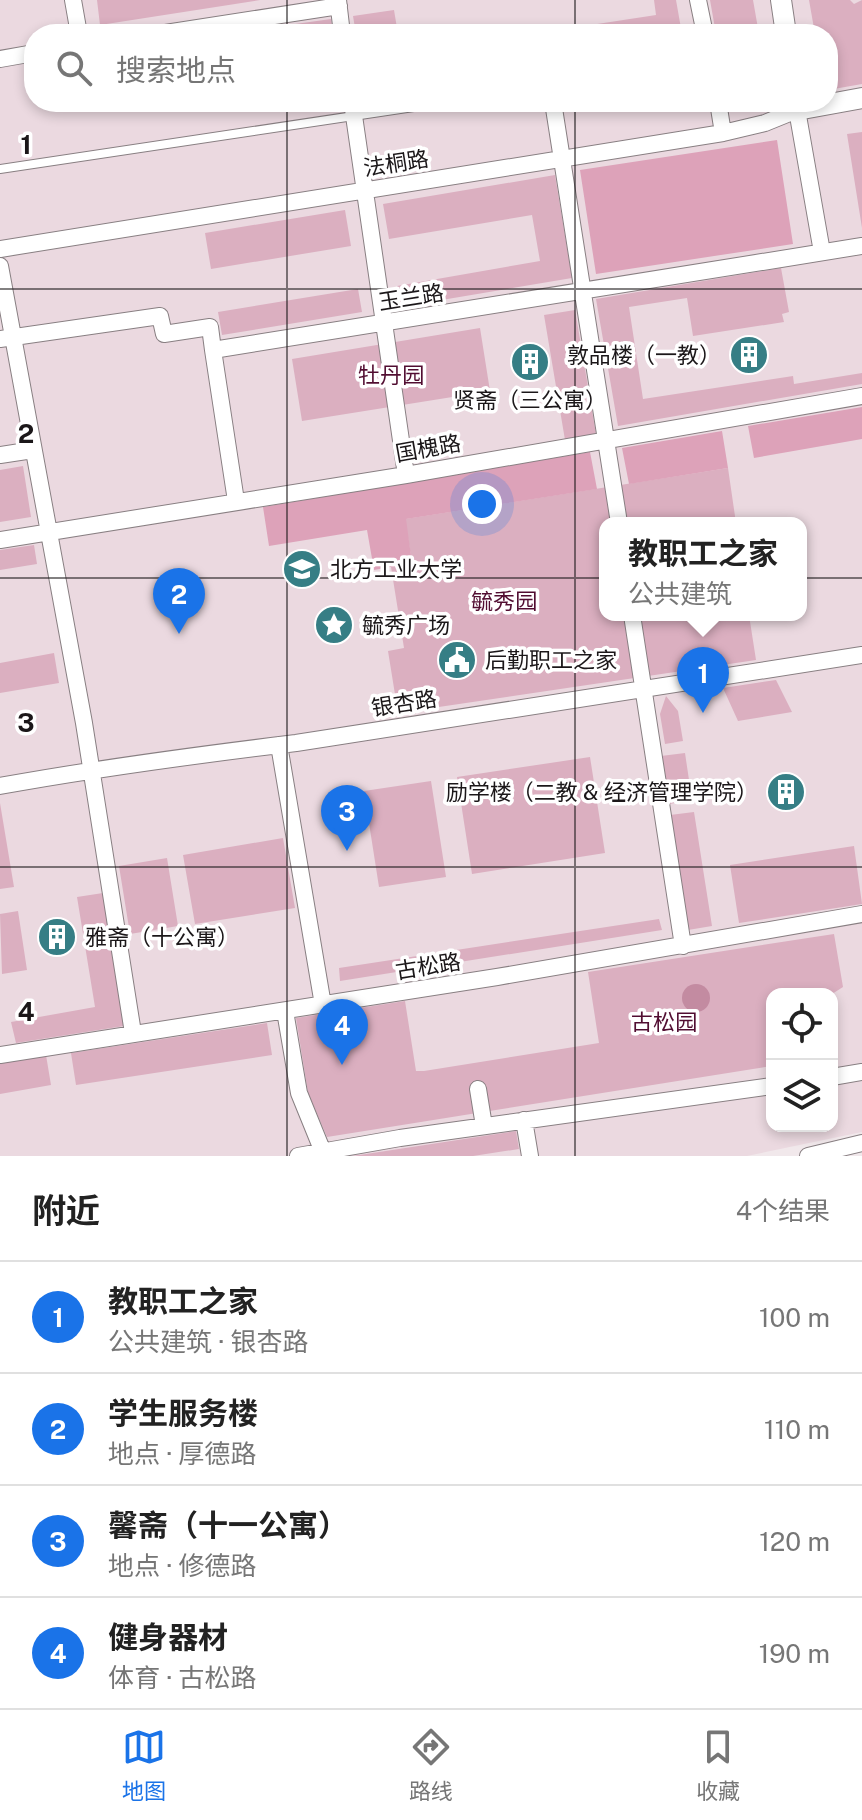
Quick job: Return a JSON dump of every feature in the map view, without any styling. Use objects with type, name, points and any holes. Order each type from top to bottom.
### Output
[{"type":"street","points":[[73,0],[77,24]]},
{"type":"street","points":[[698,0],[703,24]]},
{"type":"street","points":[[781,0],[785,24]]},
{"type":"street","points":[[217,24],[338,3],[341,24]]},
{"type":"street","points":[[0,59],[24,55]]},
{"type":"street","points":[[838,101],[862,98]]},
{"type":"street","points":[[353,112],[406,475]]},
{"type":"street","points":[[555,112],[618,517]]},
{"type":"street","points":[[720,112],[723,133]]},
{"type":"street","name":"法桐路","points":[[0,249],[723,133],[765,123],[785,112]]},
{"type":"street","points":[[797,112],[822,252]]},
{"type":"street","name":"玉兰路","points":[[213,350],[862,246]]},
{"type":"street","points":[[0,266],[6,338],[33,450],[92,769],[133,1033]]},
{"type":"street","points":[[6,338],[160,316],[164,334],[210,327],[236,501]]},
{"type":"street","name":"国槐路","points":[[0,540],[406,475],[862,396]]},
{"type":"street","points":[[0,455],[33,450]]},
{"type":"street","points":[[633,621],[683,946]]},
{"type":"street","name":"银杏路","points":[[0,786],[92,769],[279,745],[862,655]]},
{"type":"street","points":[[279,745],[323,1005]]},
{"type":"street","name":"古松路","points":[[0,1054],[323,1005],[862,914]]},
{"type":"street","points":[[285,1011],[299,1093],[323,1152]]},
{"type":"street","points":[[838,1076],[862,1072]]},
{"type":"street","points":[[298,1156],[524,1120],[766,1087]]},
{"type":"street","points":[[478,1089],[484,1126]]},
{"type":"street","points":[[524,1120],[530,1156]]},
{"type":"street","points":[[808,1156],[862,1143]]},
{"type":"lane","points":[[0,169],[335,112]]},
{"type":"shaded area","name":"北方工业大学","points":[[0,0],[862,0],[862,1132],[747,1156],[0,1156]]},
{"type":"shaded area","points":[[777,140],[793,244],[596,274],[580,170]]},
{"type":"shaded area","points":[[862,407],[862,439],[754,458],[748,426]]},
{"type":"shaded area","points":[[722,431],[728,468],[629,484],[622,448]]},
{"type":"shaded area","points":[[590,452],[597,489],[406,519],[412,563],[374,570],[367,530],[269,546],[263,507]]},
{"type":"shaded area","points":[[696,984],[706,988],[710,998],[706,1008],[696,1012],[686,1008],[682,998],[686,988]]},
{"type":"green space","points":[[97,0],[260,0],[106,24],[100,24]]},
{"type":"green space","points":[[654,0],[676,0],[680,24],[597,24],[656,15]]},
{"type":"green space","points":[[710,0],[753,0],[757,24],[714,24]]},
{"type":"green space","points":[[809,0],[850,0],[854,4],[862,0],[862,84],[838,88],[838,24],[813,24]]},
{"type":"green space","points":[[394,10],[396,24],[354,24],[353,16]]},
{"type":"green space","points":[[331,19],[332,24],[295,24]]},
{"type":"green space","points":[[862,132],[862,228],[847,134]]},
{"type":"green space","points":[[555,175],[572,278],[400,307],[397,286],[540,261],[532,215],[389,239],[383,204]]},
{"type":"green space","points":[[345,210],[351,246],[211,269],[205,233]]},
{"type":"green space","points":[[781,268],[789,312],[782,314],[784,322],[693,336],[687,298],[629,307],[643,399],[793,376],[794,384],[862,373],[862,384],[618,426],[596,299]]},
{"type":"green space","points":[[358,289],[362,312],[222,335],[218,312]]},
{"type":"green space","points":[[575,310],[596,434],[565,440],[544,315]]},
{"type":"green space","name":"牡丹园","points":[[480,328],[490,391],[302,421],[292,359]]},
{"type":"green space","points":[[23,466],[31,517],[0,522],[0,470]]},
{"type":"green space","name":"毓秀园","points":[[728,468],[735,517],[599,517],[599,621],[750,621],[756,660],[398,713],[388,651],[404,648],[391,567],[412,563],[405,519]]},
{"type":"green space","points":[[34,545],[37,564],[0,570],[0,550]]},
{"type":"green space","points":[[54,653],[59,683],[0,693],[0,663]]},
{"type":"green space","points":[[776,680],[792,712],[738,721],[723,688]]},
{"type":"green space","points":[[666,696],[678,711],[683,741],[665,744],[660,714]]},
{"type":"green space","points":[[685,753],[692,800],[669,804],[661,756]]},
{"type":"green space","points":[[590,757],[605,853],[472,874],[457,777]]},
{"type":"green space","points":[[431,781],[446,877],[379,887],[364,791]]},
{"type":"green space","points":[[0,803],[14,887],[0,889]]},
{"type":"green space","points":[[694,812],[712,926],[688,930],[670,815]]},
{"type":"green space","points":[[283,838],[295,908],[195,924],[183,855]]},
{"type":"green space","points":[[854,846],[862,904],[739,923],[730,865]]},
{"type":"green space","points":[[167,858],[178,926],[130,934],[119,866]]},
{"type":"green space","points":[[103,893],[124,1026],[16,1043],[11,1022],[95,1007],[77,897]]},
{"type":"green space","points":[[18,911],[27,970],[2,974],[0,914]]},
{"type":"green space","points":[[659,919],[662,930],[340,981],[339,968]]},
{"type":"green space","name":"古松园","points":[[834,934],[843,987],[838,990],[766,988],[766,1067],[327,1137],[308,1093],[296,1018],[405,1001],[416,1071],[424,1071],[599,1043],[588,972]]},
{"type":"green space","points":[[267,1023],[272,1055],[76,1085],[71,1053]]},
{"type":"green space","points":[[46,1055],[51,1085],[0,1094],[0,1062]]},
{"type":"green space","points":[[516,1131],[519,1149],[473,1156],[353,1156]]},
{"type":"place","name":"敦品楼（一教）","points":[[749,355]]},
{"type":"place","name":"贤斋（三公寓）","points":[[530,362]]},
{"type":"place","name":"北方工业大学","points":[[302,569]]},
{"type":"place","name":"毓秀广场","points":[[334,625]]},
{"type":"place","name":"学生服务楼","points":[[179,634]]},
{"type":"place","name":"后勤职工之家","points":[[457,660]]},
{"type":"place","name":"教职工之家","points":[[703,713]]},
{"type":"place","name":"励学楼（二教 & 经济管理学院）","points":[[786,792]]},
{"type":"place","name":"馨斋（十一公寓）","points":[[347,851]]},
{"type":"place","name":"雅斋（十公寓）","points":[[57,937]]},
{"type":"place","name":"健身器材","points":[[342,1065]]}]
